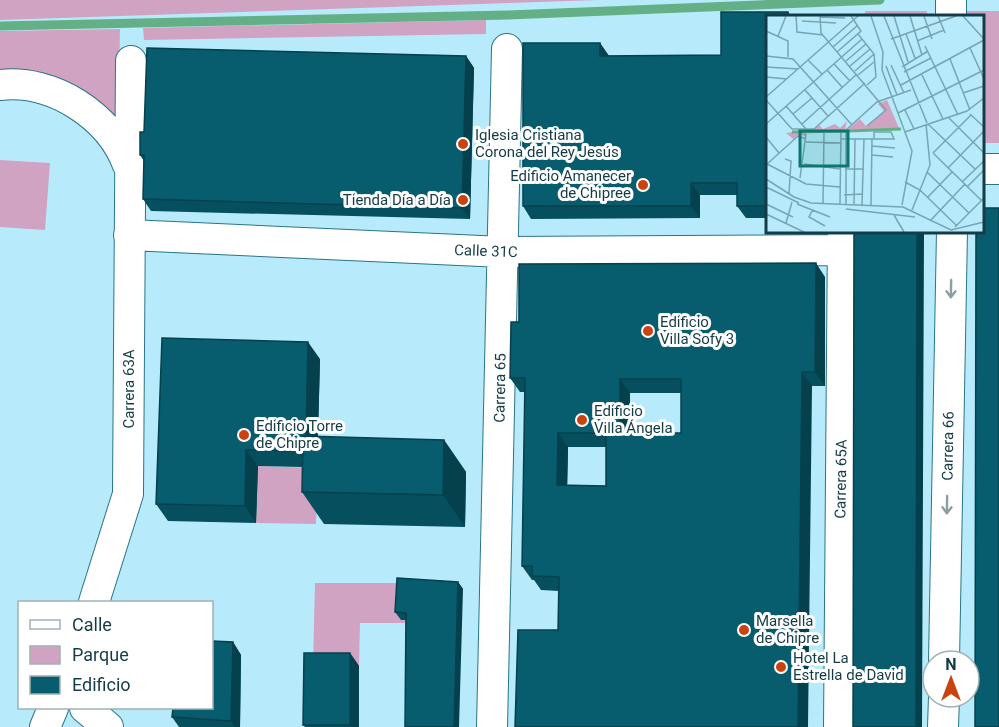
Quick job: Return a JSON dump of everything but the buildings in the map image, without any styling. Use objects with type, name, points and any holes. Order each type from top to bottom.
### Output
[{"type":"street","name":"Carrera 65","points":[[492,727],[507,48]]},
{"type":"street","name":"Carrera 63A","points":[[95,601],[128,494],[131,60]]},
{"type":"street","points":[[0,85],[22,84],[40,88],[79,106],[111,132],[121,146],[129,170]]},
{"type":"street","name":"Carrera 66","points":[[944,649],[952,232]]},
{"type":"street","name":"Calle 31C","points":[[129,235],[503,252],[843,240]]},
{"type":"street","name":"Carrera 65A","points":[[839,727],[843,240]]},
{"type":"street","points":[[45,727],[53,709]]},
{"type":"street","points":[[86,709],[108,727]]},
{"type":"street","points":[[943,727],[944,709]]},
{"type":"green space","points":[[0,0],[599,0],[0,20]]},
{"type":"green space","points":[[865,11],[927,11],[927,15],[865,15]]},
{"type":"green space","points":[[966,11],[999,11],[999,143],[984,143],[984,15],[966,15]]},
{"type":"green space","points":[[486,20],[486,34],[144,40],[143,28]]},
{"type":"green space","points":[[120,29],[118,125],[48,80],[17,70],[0,69],[0,31]]},
{"type":"green space","points":[[0,160],[50,163],[45,230],[0,227]]},
{"type":"green space","points":[[258,466],[318,468],[316,524],[256,523]]},
{"type":"green space","points":[[315,583],[450,583],[462,623],[360,623],[359,666],[313,666]]},
{"type":"waterway","points":[[0,26],[508,15],[880,0]]},
{"type":"place","name":"Iglesia Cristiana Corona del Rey Jesús","points":[[463,144]]},
{"type":"place","name":"Edificio Amanecer de Chipree","points":[[643,185]]},
{"type":"place","name":"Tienda Día a Día","points":[[463,200]]},
{"type":"place","name":"Edificio Villa Sofy 3","points":[[648,331]]},
{"type":"place","name":"Edificio Villa Ángela","points":[[582,420]]},
{"type":"place","name":"Edificio Torre de Chipre","points":[[244,435]]},
{"type":"place","name":"Marsella de Chipre","points":[[744,630]]},
{"type":"place","name":"Hotel La Estrella de David","points":[[781,667]]}]
